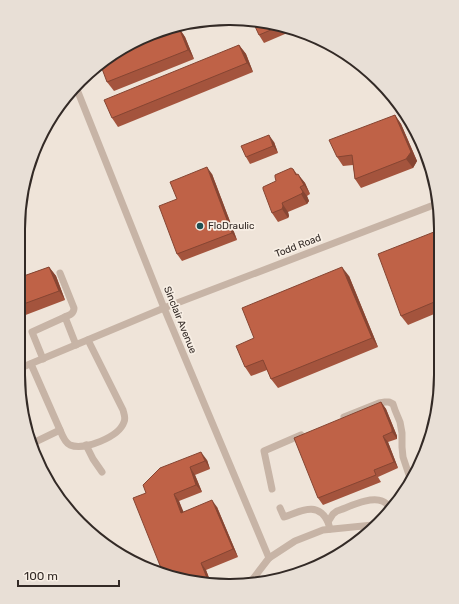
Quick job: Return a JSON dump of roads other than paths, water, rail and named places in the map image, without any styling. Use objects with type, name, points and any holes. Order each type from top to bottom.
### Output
[{"type":"street","name":"Sinclair Avenue","points":[[78,93],[164,308],[269,558]]},
{"type":"street","name":"Todd Road","points":[[25,366],[164,308],[432,206]]},
{"type":"street","points":[[42,360],[32,332],[65,317],[74,311],[60,273]]},
{"type":"street","points":[[65,317],[76,345]]},
{"type":"street","points":[[31,364],[64,439],[69,444],[76,446],[99,442],[121,428],[125,418],[88,340]]},
{"type":"street","points":[[336,421],[379,403],[389,402],[393,404],[400,422],[403,457],[409,474]]},
{"type":"street","points":[[37,441],[60,430]]},
{"type":"street","points":[[272,489],[264,451],[307,433]]},
{"type":"street","points":[[86,445],[92,459],[102,472]]},
{"type":"street","points":[[329,526],[334,514],[337,511],[364,501],[382,501],[387,505]]},
{"type":"street","points":[[280,508],[284,518],[307,509],[316,510],[324,515],[329,526]]},
{"type":"street","points":[[253,577],[269,558],[295,541],[323,530],[329,526],[367,525]]},
{"type":"place","name":"FloDraulic","points":[[200,226]]}]
